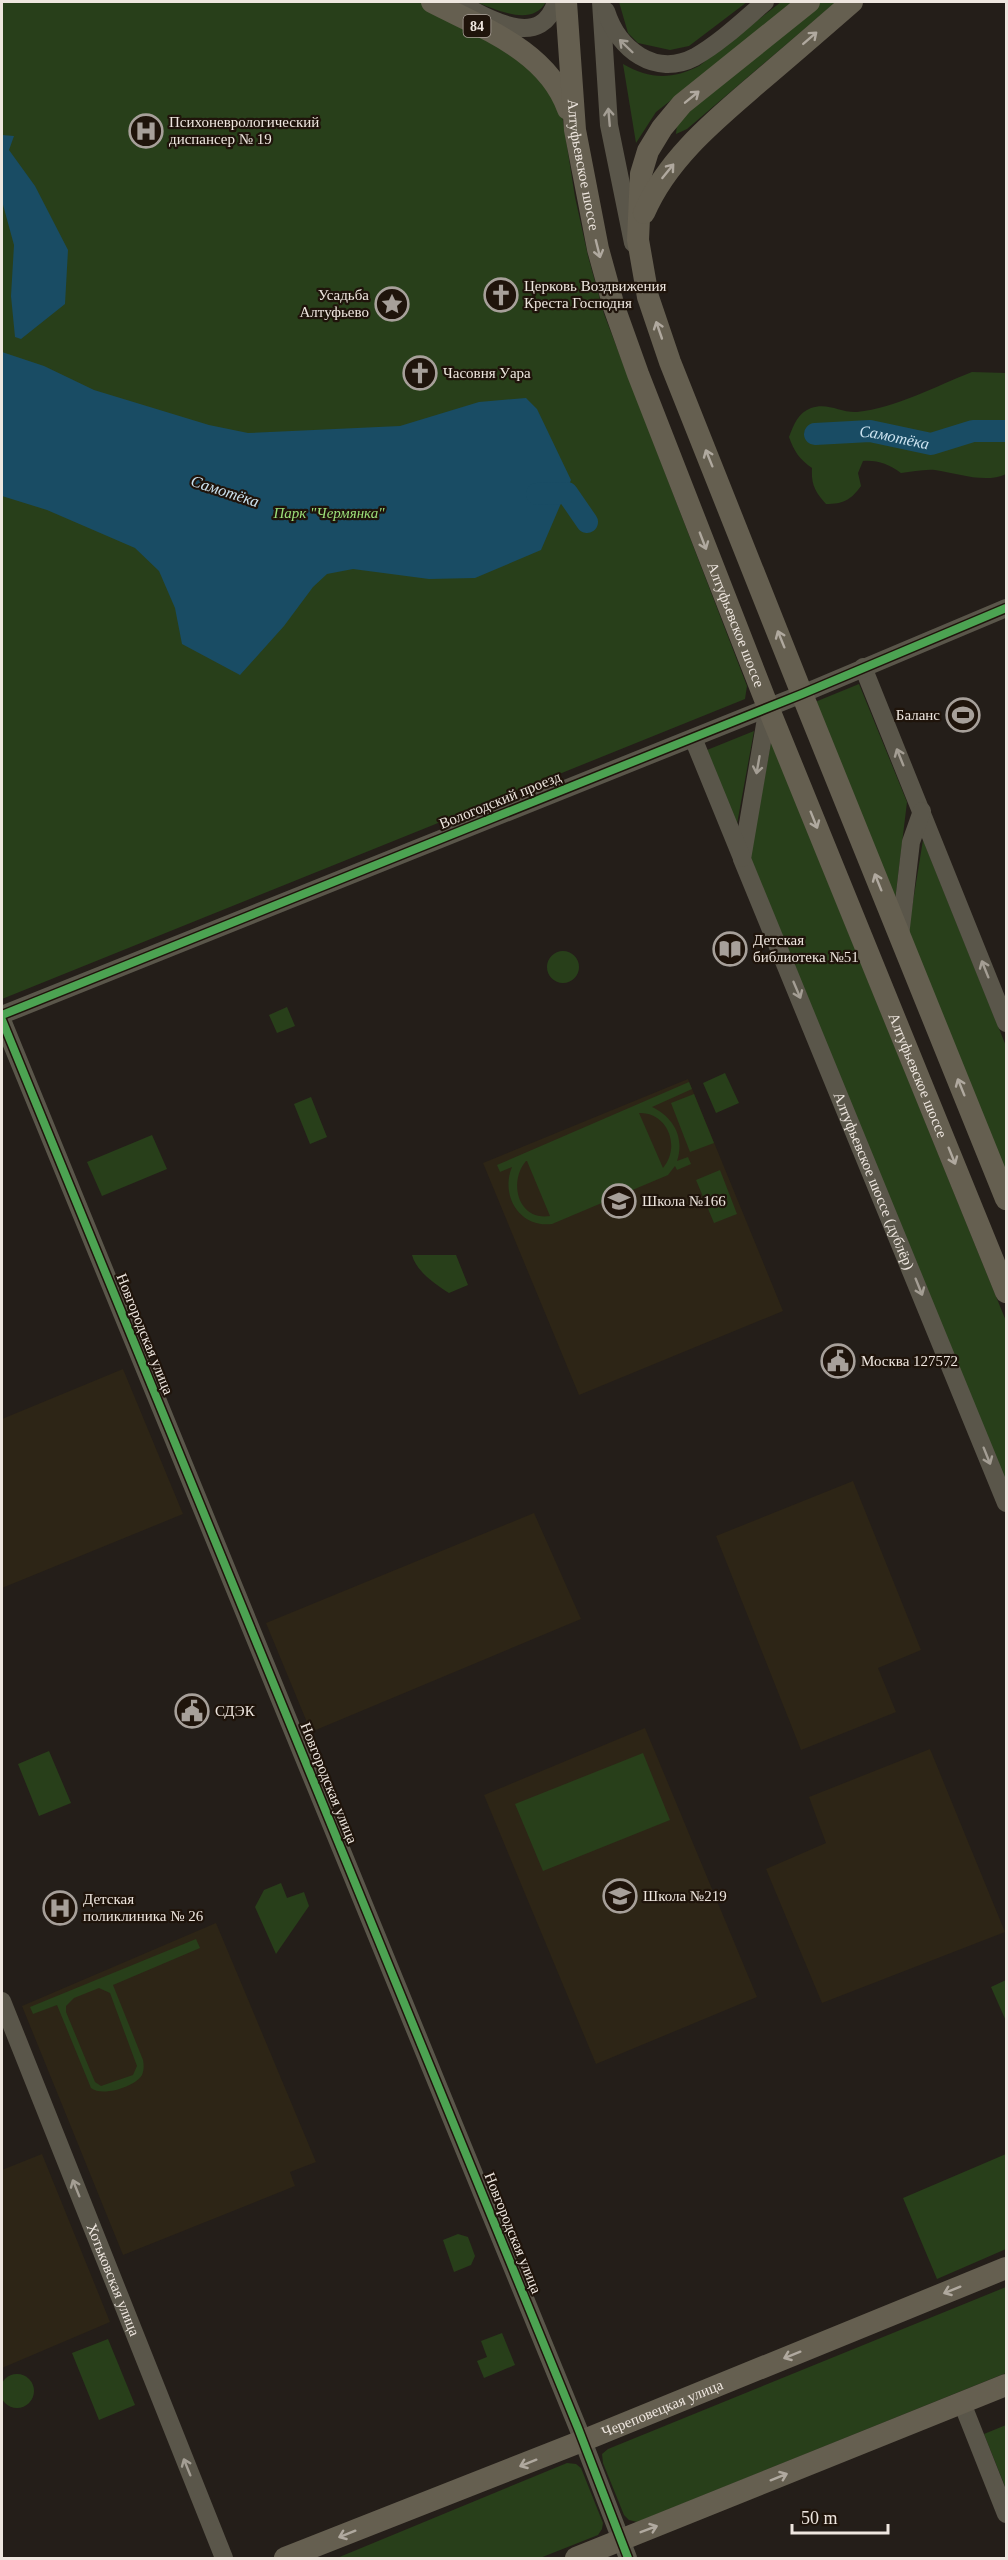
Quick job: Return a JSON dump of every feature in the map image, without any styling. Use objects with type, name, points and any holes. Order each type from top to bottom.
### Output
[{"type":"main road","name":"84","points":[[432,2],[523,50],[538,62],[553,79],[564,99],[575,130]]},
{"type":"main road","name":"Алтуфьевское шоссе","points":[[566,2],[575,130],[598,249],[614,307],[768,707],[1006,1292]]},
{"type":"main road","points":[[809,2],[682,104],[662,128],[648,151],[641,174],[638,240],[648,297],[670,362],[1006,1199]]},
{"type":"main road","points":[[640,222],[656,186],[677,160],[725,112],[852,2]]},
{"type":"main road","name":"Череповецкая улица","points":[[285,2559],[1006,2268]]},
{"type":"main road","points":[[576,2559],[625,2549],[1006,2385]]},
{"type":"street","points":[[457,2],[498,23],[521,28],[541,23],[552,14],[556,2]]},
{"type":"street","points":[[602,2],[618,38],[632,52],[647,60],[665,63],[681,62],[695,57],[765,2]]},
{"type":"street","points":[[602,2],[609,125],[632,240],[648,297]]},
{"type":"street","name":"Вологодский проезд","points":[[2,1015],[802,694],[1006,608]]},
{"type":"street","points":[[863,667],[1006,1023]]},
{"type":"street","points":[[742,859],[768,707]]},
{"type":"street","name":"Алтуфьевское шоссе (дублёр)","points":[[693,738],[1006,1503]]},
{"type":"street","points":[[900,936],[911,842],[922,811]]},
{"type":"street","name":"Новгородская улица","points":[[2,1020],[625,2549]]},
{"type":"street","name":"Хотьковская улица","points":[[2,2001],[224,2559]]},
{"type":"street","points":[[962,2403],[1006,2514]]},
{"type":"shaded area","name":"Школа №166","points":[[688,1079],[783,1311],[579,1395],[483,1163]]},
{"type":"shaded area","points":[[123,1369],[183,1514],[2,1588],[2,1419]]},
{"type":"shaded area","points":[[853,1481],[921,1650],[878,1668],[896,1712],[801,1750],[716,1536]]},
{"type":"shaded area","points":[[534,1513],[581,1619],[311,1732],[266,1623]]},
{"type":"shaded area","name":"Школа №219","points":[[645,1728],[757,1997],[596,2064],[484,1795]]},
{"type":"shaded area","points":[[930,1749],[1005,1932],[822,2003],[766,1869],[826,1843],[809,1797]]},
{"type":"shaded area","points":[[216,1923],[316,2162],[290,2172],[295,2186],[123,2255],[22,2006]]},
{"type":"shaded area","points":[[42,2154],[110,2322],[2,2368],[2,2170]]},
{"type":"green space","name":"Парк \"Чермянка\"","points":[[2,2],[422,2],[525,61],[560,102],[575,197],[604,314],[747,686],[745,699],[2,999]]},
{"type":"green space","points":[[475,2],[546,2],[540,10],[523,15],[503,12]]},
{"type":"green space","points":[[619,2],[747,2],[689,46],[670,50],[638,43],[628,33]]},
{"type":"green space","points":[[781,2],[836,2],[687,129],[676,134],[677,124],[781,14],[656,112],[636,143],[623,64],[651,75],[661,76],[689,71],[699,66]]},
{"type":"green space","points":[[972,372],[1006,373],[1006,474],[980,478],[935,470],[901,473],[883,463],[863,461],[858,473],[861,486],[850,498],[826,504],[819,496],[814,488],[812,468],[798,454],[789,437],[795,423],[803,413],[817,406],[851,412],[872,410],[916,396]]},
{"type":"green space","points":[[859,684],[907,802],[895,901],[815,702]]},
{"type":"green space","points":[[754,731],[737,824],[707,750]]},
{"type":"green space","points":[[771,742],[1006,1321],[1006,1490],[750,859]]},
{"type":"green space","points":[[923,840],[1006,1046],[1006,1177],[908,932]]},
{"type":"green space","points":[[563,951],[574,956],[579,967],[574,978],[563,983],[552,978],[547,967],[552,956]]},
{"type":"green space","points":[[287,1007],[295,1026],[277,1033],[269,1015]]},
{"type":"green space","points":[[725,1073],[739,1103],[716,1113],[703,1083]]},
{"type":"green space","points":[[689,1082],[692,1089],[652,1107],[666,1116],[675,1129],[679,1144],[677,1161],[688,1157],[691,1164],[677,1170],[675,1166],[668,1175],[552,1224],[531,1221],[522,1215],[511,1199],[509,1178],[512,1167],[500,1172],[497,1165]],"holes":[[[639,1113],[658,1118],[669,1132],[671,1150],[663,1168]],[[527,1161],[550,1216],[539,1216],[530,1212],[519,1198],[518,1179]]]},
{"type":"green space","points":[[694,1094],[714,1143],[690,1152],[671,1103]]},
{"type":"green space","points":[[311,1097],[327,1137],[310,1144],[294,1104]]},
{"type":"green space","points":[[152,1135],[167,1169],[102,1196],[87,1162]]},
{"type":"green space","points":[[720,1170],[737,1214],[714,1223],[696,1180]]},
{"type":"green space","points":[[412,1255],[456,1255],[468,1285],[449,1293],[422,1272]]},
{"type":"green space","points":[[49,1751],[71,1803],[39,1816],[18,1764]]},
{"type":"green space","points":[[643,1753],[670,1820],[543,1871],[515,1804]]},
{"type":"green space","points":[[281,1883],[287,1898],[304,1892],[309,1906],[276,1954],[255,1907],[264,1890]]},
{"type":"green space","points":[[196,1939],[200,1948],[113,1985],[143,2062],[142,2075],[126,2087],[110,2091],[96,2091],[91,2088],[57,2005],[33,2014],[30,2007]],"holes":[[[99,1988],[110,1993],[137,2066],[133,2075],[101,2086],[95,2082],[66,2012],[66,2006],[74,1998]]]},
{"type":"green space","points":[[1006,1980],[1006,2021],[991,1987]]},
{"type":"green space","points":[[1006,2154],[1006,2249],[937,2279],[903,2198]]},
{"type":"green space","points":[[458,2234],[468,2237],[475,2256],[471,2265],[454,2272],[443,2240]]},
{"type":"green space","points":[[1006,2287],[1006,2373],[637,2522],[629,2520],[624,2515],[603,2463],[602,2454],[608,2449]]},
{"type":"green space","points":[[502,2333],[515,2365],[484,2378],[477,2361],[487,2357],[481,2341]]},
{"type":"green space","points":[[108,2339],[135,2405],[99,2420],[72,2353]]},
{"type":"green space","points":[[17,2374],[29,2379],[34,2391],[29,2403],[17,2408],[5,2403],[0,2391],[5,2379]]},
{"type":"green space","points":[[1006,2425],[1006,2489],[984,2434]]},
{"type":"green space","points":[[567,2463],[576,2464],[581,2468],[603,2523],[598,2535],[540,2558],[337,2558]]},
{"type":"water","points":[[2,135],[14,136],[9,150],[35,186],[68,250],[65,304],[21,339],[15,337],[11,296],[14,245],[2,201]]},
{"type":"water","points":[[2,352],[44,366],[94,390],[209,425],[248,433],[400,426],[479,402],[526,398],[537,409],[571,480],[541,550],[475,578],[429,579],[353,569],[327,574],[313,587],[284,626],[240,675],[182,644],[175,608],[159,571],[135,548],[47,510],[2,496]]},
{"type":"waterway","name":"Самотёка","points":[[815,434],[870,431],[931,444],[973,431],[1006,431]]},
{"type":"waterway","name":"Самотёка","points":[[537,494],[567,493],[587,522]]},
{"type":"cycle path","points":[[2,1015],[802,694],[1006,608]]},
{"type":"cycle path","points":[[2,1020],[578,2428],[628,2558]]},
{"type":"place","name":"Психоневрологический диспансер № 19","points":[[146,131]]},
{"type":"place","name":"Церковь Воздвижения Креста Господня","points":[[501,295]]},
{"type":"place","name":"Усадьба Алтуфьево","points":[[392,304]]},
{"type":"place","name":"Часовня Уара","points":[[420,373]]},
{"type":"place","name":"Баланс","points":[[963,715]]},
{"type":"place","name":"Детская библиотека №51","points":[[730,949]]},
{"type":"place","name":"Школа №166","points":[[619,1201]]},
{"type":"place","name":"Москва 127572","points":[[838,1361]]},
{"type":"place","name":"СДЭК","points":[[192,1711]]},
{"type":"place","name":"Школа №219","points":[[620,1896]]},
{"type":"place","name":"Детская поликлиника № 26","points":[[60,1908]]}]
